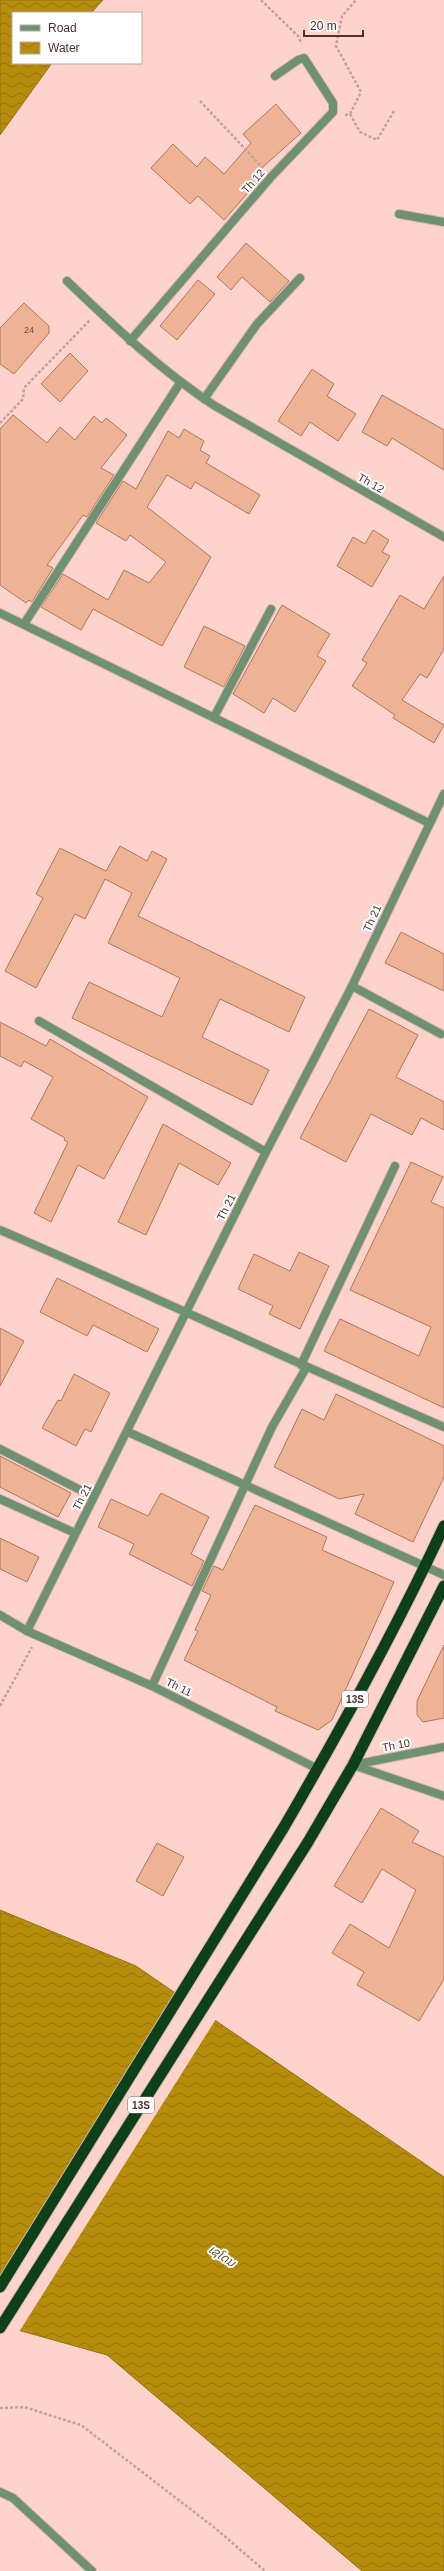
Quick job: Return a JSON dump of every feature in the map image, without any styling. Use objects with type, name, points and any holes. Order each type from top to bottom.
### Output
[{"type":"highway","name":"13S","points":[[0,2287],[318,1770],[426,1565],[444,1526]]},
{"type":"highway","name":"13S","points":[[0,2328],[282,1882],[353,1765],[444,1586]]},
{"type":"street","points":[[275,76],[298,60],[304,58],[333,103],[333,108]]},
{"type":"street","name":"Th 12","points":[[130,341],[271,177],[333,112],[333,108]]},
{"type":"street","points":[[399,214],[444,222]]},
{"type":"street","points":[[204,400],[257,324],[300,278]]},
{"type":"street","name":"Th 12","points":[[66,281],[130,341],[180,384],[204,400],[444,537]]},
{"type":"street","points":[[24,624],[180,384]]},
{"type":"street","points":[[214,717],[271,609]]},
{"type":"street","points":[[0,613],[429,823]]},
{"type":"street","name":"Th 21","points":[[27,1631],[75,1532],[128,1432],[186,1311],[266,1152],[352,986],[444,794]]},
{"type":"street","points":[[352,986],[441,1034]]},
{"type":"street","points":[[39,1021],[266,1152]]},
{"type":"street","points":[[152,1686],[272,1427],[304,1367],[395,1166]]},
{"type":"street","points":[[0,1230],[186,1311],[304,1367],[444,1427]]},
{"type":"street","points":[[128,1432],[245,1486],[426,1565],[444,1575]]},
{"type":"street","points":[[0,1450],[94,1497]]},
{"type":"street","points":[[0,1499],[75,1532]]},
{"type":"street","name":"Th 11","points":[[0,1615],[27,1631],[152,1686],[318,1770]]},
{"type":"street","name":"Th 10","points":[[353,1765],[444,1747]]},
{"type":"street","points":[[353,1765],[444,1796]]},
{"type":"street","points":[[0,2492],[14,2498],[92,2571]]},
{"type":"path","points":[[261,0],[299,37],[304,58]]},
{"type":"path","points":[[350,114],[361,92],[336,46],[342,16],[356,0]]},
{"type":"path","points":[[200,101],[271,177]]},
{"type":"path","points":[[333,108],[341,115],[350,114]]},
{"type":"path","points":[[350,114],[360,132],[377,140],[394,112]]},
{"type":"path","points":[[0,423],[23,399],[24,388],[99,311]]},
{"type":"path","points":[[0,1706],[38,1636]]},
{"type":"path","points":[[0,2408],[24,2407],[81,2425],[215,2528],[265,2571]]},
{"type":"water","points":[[0,0],[103,0],[92,12],[12,12],[12,64],[51,64],[0,135]]},
{"type":"water","name":"ເຊໂດນ","points":[[0,1910],[136,1966],[444,2177],[444,2571],[362,2571],[107,2355],[0,2325]]},
{"type":"pier","points":[[178,1993],[216,2019],[19,2332],[0,2327],[0,2276]]},
{"type":"building","points":[[276,104],[301,133],[256,173],[261,178],[224,220],[198,196],[190,204],[151,168],[173,144],[197,167],[205,157],[224,174],[251,143],[243,134]]},
{"type":"building","points":[[246,243],[289,281],[270,302],[242,277],[231,290],[217,277]]},
{"type":"building","points":[[198,280],[215,294],[177,340],[160,326]]},
{"type":"building","points":[[24,303],[49,326],[49,333],[14,374],[0,364],[0,328]]},
{"type":"building","points":[[70,353],[88,371],[60,402],[41,384]]},
{"type":"building","points":[[312,369],[334,384],[327,396],[356,414],[338,441],[310,422],[301,436],[278,421]]},
{"type":"building","points":[[382,395],[444,430],[444,470],[392,438],[387,446],[362,432]]},
{"type":"building","points":[[13,415],[47,443],[60,427],[75,440],[94,416],[102,423],[106,418],[127,435],[101,468],[114,475],[87,517],[83,515],[47,565],[53,568],[32,602],[29,600],[26,603],[0,585],[0,429]]},
{"type":"building","points":[[184,429],[204,441],[200,450],[210,456],[206,463],[260,495],[249,514],[195,482],[191,489],[167,475],[147,507],[211,557],[162,646],[93,609],[81,630],[41,607],[63,574],[108,600],[124,570],[149,583],[166,562],[130,535],[126,541],[96,523],[123,481],[136,489],[168,431],[179,438]]},
{"type":"building","points":[[373,530],[389,540],[382,552],[390,556],[372,587],[337,566],[353,537],[365,544]]},
{"type":"building","points":[[444,576],[444,649],[427,678],[420,674],[402,700],[444,725],[434,743],[393,718],[395,715],[352,686],[367,663],[362,660],[400,595],[424,609]]},
{"type":"building","points":[[282,605],[330,634],[317,656],[326,661],[295,712],[273,698],[264,713],[233,694]]},
{"type":"building","points":[[204,626],[245,646],[224,687],[184,667]]},
{"type":"building","points":[[120,846],[147,861],[152,851],[167,859],[138,916],[305,997],[289,1032],[220,999],[202,1037],[269,1070],[252,1105],[72,1018],[89,982],[162,1017],[180,978],[108,943],[132,893],[105,879],[85,919],[75,914],[36,988],[5,971],[43,898],[36,894],[60,848],[106,871]]},
{"type":"building","points":[[401,932],[444,954],[444,991],[385,963]]},
{"type":"building","points":[[369,1009],[418,1035],[396,1077],[444,1102],[444,1130],[421,1118],[412,1135],[371,1114],[346,1162],[300,1138]]},
{"type":"building","points":[[0,1022],[46,1046],[50,1039],[148,1097],[104,1179],[78,1165],[51,1222],[34,1213],[68,1142],[64,1140],[65,1138],[31,1119],[53,1077],[24,1061],[21,1067],[0,1056]]},
{"type":"building","points":[[163,1124],[231,1163],[218,1185],[179,1163],[146,1235],[118,1222]]},
{"type":"building","points":[[411,1162],[443,1177],[431,1202],[444,1208],[444,1408],[324,1351],[340,1319],[419,1356],[431,1327],[350,1290]]},
{"type":"building","points":[[299,1252],[329,1266],[300,1329],[269,1314],[273,1306],[238,1289],[254,1254],[290,1271]]},
{"type":"building","points":[[57,1278],[159,1329],[147,1352],[93,1325],[87,1336],[40,1312]]},
{"type":"building","points":[[0,1328],[24,1341],[0,1386]]},
{"type":"building","points":[[74,1374],[110,1393],[91,1432],[85,1429],[76,1446],[42,1428],[58,1400],[61,1401]]},
{"type":"building","points":[[336,1394],[444,1446],[444,1477],[413,1542],[355,1514],[364,1494],[339,1499],[274,1467],[302,1409],[324,1420]]},
{"type":"building","points":[[0,1456],[71,1493],[58,1517],[0,1487]]},
{"type":"building","points":[[161,1493],[209,1517],[191,1554],[204,1561],[192,1586],[129,1554],[134,1544],[98,1527],[111,1499],[148,1516]]},
{"type":"building","points":[[255,1505],[327,1537],[322,1550],[394,1582],[332,1720],[318,1730],[275,1711],[277,1707],[184,1660],[198,1631],[195,1630],[211,1595],[202,1591],[214,1566],[223,1570]]},
{"type":"building","points":[[0,1538],[39,1557],[27,1582],[0,1569]]},
{"type":"building","points":[[444,1645],[444,1718],[423,1722],[417,1715],[417,1701]]},
{"type":"building","points":[[381,1808],[419,1831],[412,1842],[444,1857],[444,1979],[419,2021],[357,1985],[364,1972],[332,1953],[350,1924],[389,1948],[416,1890],[382,1869],[362,1903],[334,1886]]},
{"type":"building","points":[[157,1843],[184,1857],[163,1896],[136,1881]]}]
